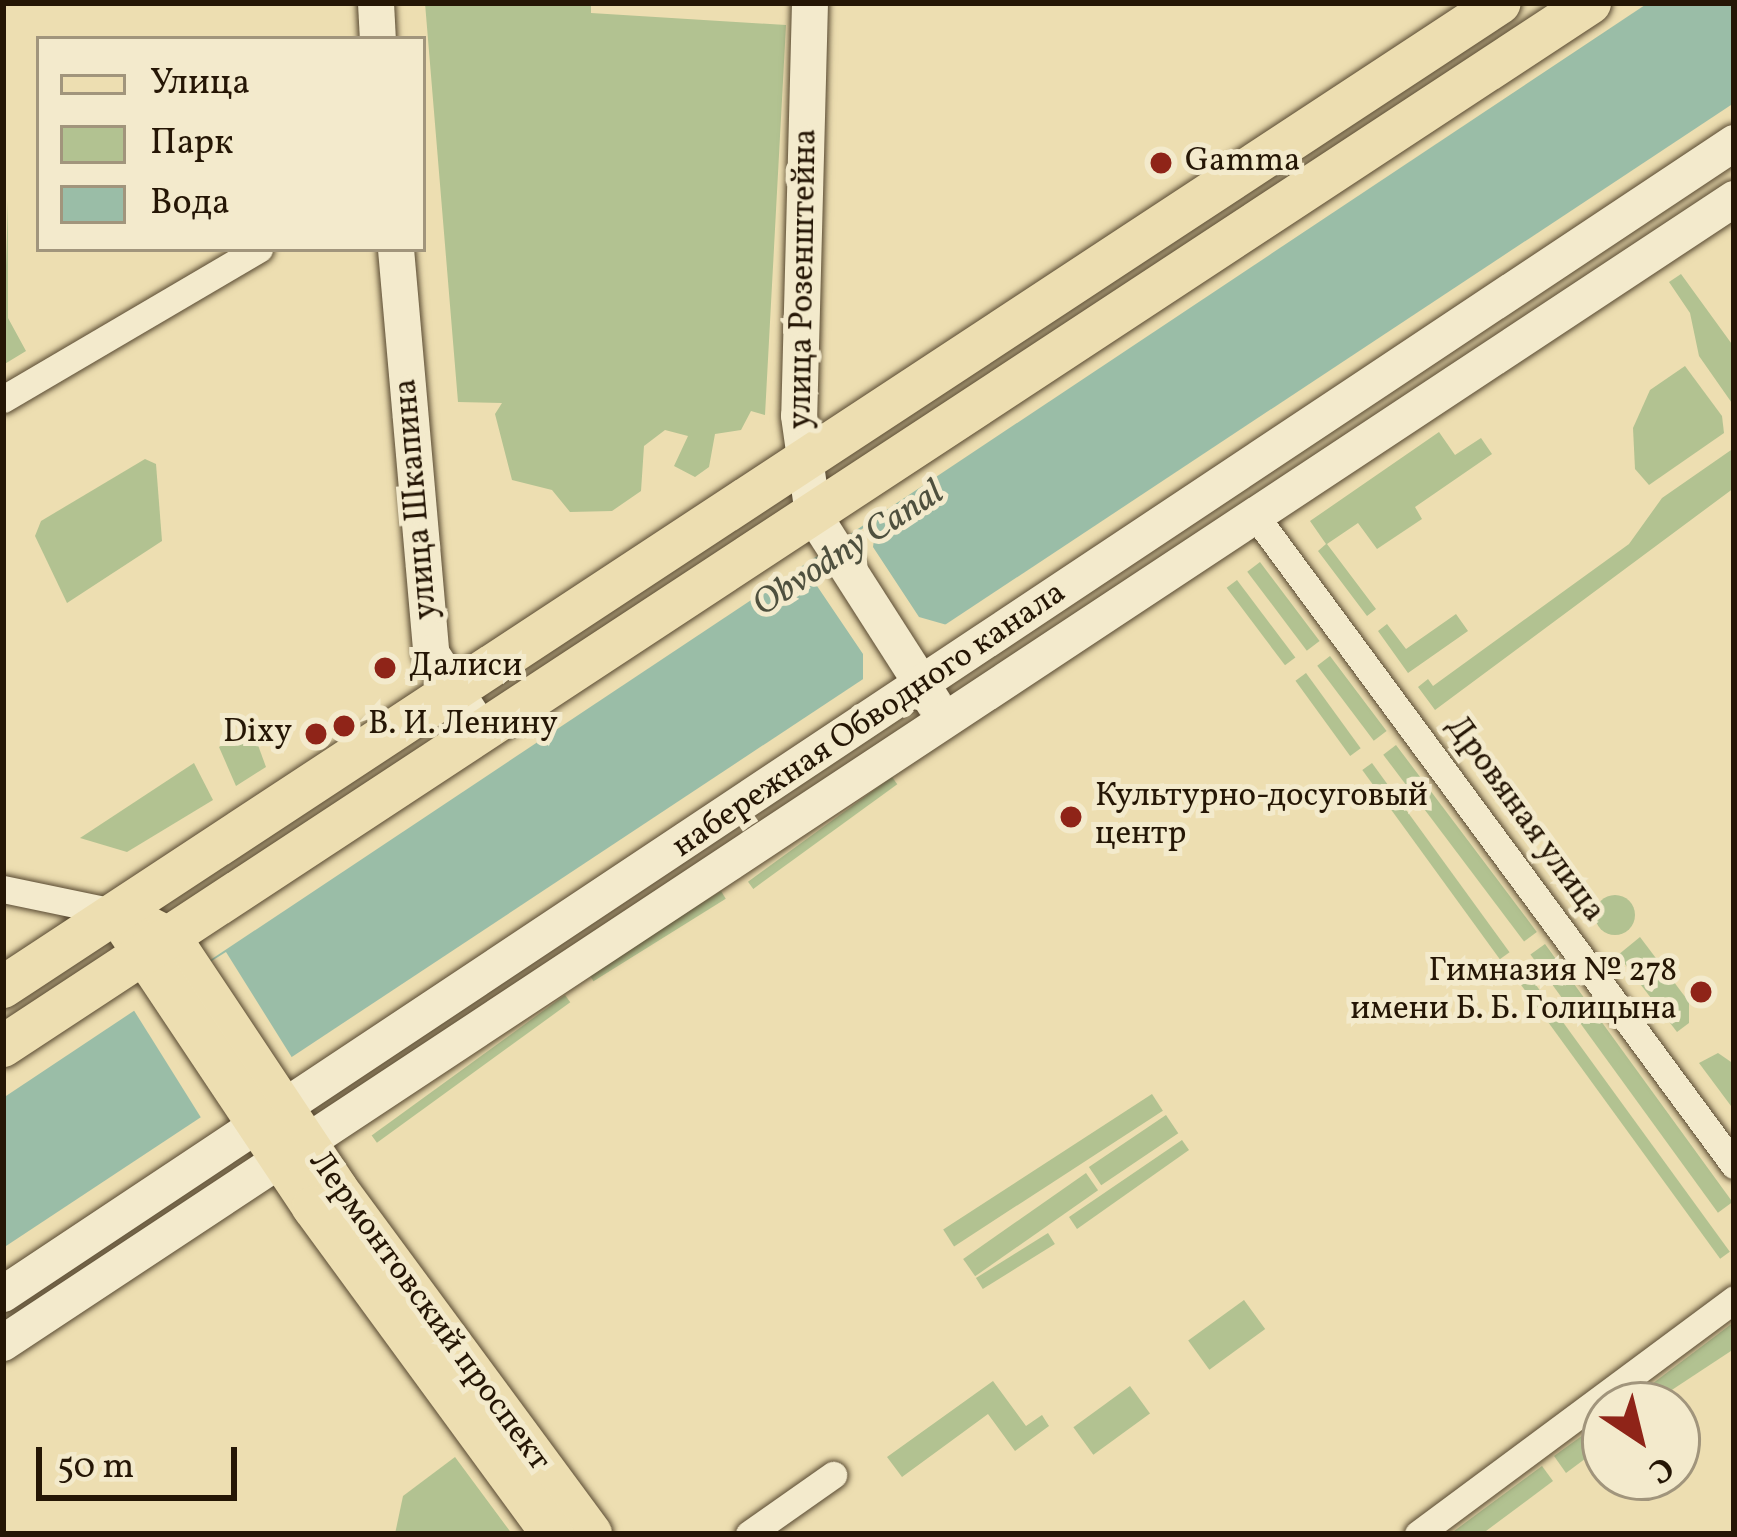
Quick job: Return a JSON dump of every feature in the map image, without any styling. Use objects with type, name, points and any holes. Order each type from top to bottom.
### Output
[{"type":"main road","points":[[3,987],[458,693],[1501,3]]},
{"type":"main road","points":[[3,1046],[168,965],[483,733],[821,532],[1589,3]]},
{"type":"main road","points":[[119,913],[168,965],[274,1121]]},
{"type":"main road","name":"Лермонтовский проспект","points":[[274,1121],[552,1534]]},
{"type":"main road","name":"Лермонтовский проспект","points":[[274,1121],[590,1534]]},
{"type":"street","points":[[376,3],[378,36]]},
{"type":"street","name":"улица Розенштейна","points":[[810,3],[799,416],[821,532]]},
{"type":"street","name":"набережная Обводного канала","points":[[3,1294],[274,1121],[1734,143]]},
{"type":"street","name":"набережная Обводного канала","points":[[3,1343],[274,1121],[946,721],[1734,199]]},
{"type":"street","points":[[3,399],[254,252]]},
{"type":"street","name":"улица Шкапина","points":[[396,252],[431,652],[483,733]]},
{"type":"street","name":"Дровяная улица","points":[[1257,518],[1734,1165]]},
{"type":"street","points":[[821,532],[946,721]]},
{"type":"street","points":[[3,889],[119,913]]},
{"type":"street","points":[[1418,1534],[1734,1299]]},
{"type":"street","points":[[749,1534],[833,1474]]},
{"type":"green space","points":[[425,3],[591,3],[591,13],[786,25],[765,415],[751,411],[741,430],[715,434],[709,467],[695,477],[674,466],[688,436],[665,430],[644,446],[641,491],[612,511],[570,512],[552,490],[512,480],[495,414],[502,403],[458,402]]},
{"type":"green space","points":[[8,200],[8,318],[26,351],[3,365]]},
{"type":"green space","points":[[1681,274],[1734,347],[1734,406],[1699,356],[1690,313],[1669,282]]},
{"type":"green space","points":[[1685,366],[1722,416],[1724,433],[1649,485],[1635,469],[1633,428],[1650,390]]},
{"type":"green space","points":[[1439,432],[1455,455],[1481,438],[1492,454],[1415,507],[1422,519],[1377,549],[1358,523],[1327,544],[1376,609],[1367,616],[1318,551],[1326,544],[1310,521]]},
{"type":"green space","points":[[1734,448],[1734,488],[1435,710],[1418,687],[1428,679],[1433,686],[1629,544],[1662,498]]},
{"type":"green space","points":[[145,459],[156,464],[162,541],[67,603],[35,536],[41,521]]},
{"type":"green space","points":[[1260,562],[1320,641],[1307,651],[1247,572]]},
{"type":"green space","points":[[1237,580],[1295,657],[1285,665],[1227,588]]},
{"type":"green space","points":[[1456,614],[1468,631],[1408,673],[1378,631],[1387,624],[1406,649]]},
{"type":"green space","points":[[1330,656],[1387,731],[1374,741],[1317,666]]},
{"type":"green space","points":[[1306,673],[1361,748],[1350,756],[1295,681]]},
{"type":"green space","points":[[251,726],[266,767],[236,786],[219,747]]},
{"type":"green space","points":[[1396,745],[1537,932],[1524,942],[1383,755]]},
{"type":"green space","points":[[1484,756],[1519,802],[1509,810],[1474,763]]},
{"type":"green space","points":[[194,763],[213,800],[127,852],[80,838]]},
{"type":"green space","points":[[1372,763],[1510,952],[1500,959],[1362,770]]},
{"type":"green space","points":[[892,777],[897,784],[753,889],[748,882]]},
{"type":"green space","points":[[721,891],[726,899],[593,981],[589,974]]},
{"type":"green space","points":[[1615,895],[1629,901],[1635,915],[1629,929],[1615,935],[1601,929],[1595,915],[1601,901]]},
{"type":"green space","points":[[1640,937],[1689,1002],[1689,1023],[1677,1032],[1618,955]]},
{"type":"green space","points":[[1545,944],[1733,1202],[1718,1213],[1530,955]]},
{"type":"green space","points":[[1520,963],[1730,1252],[1720,1259],[1510,970]]},
{"type":"green space","points":[[565,995],[570,1002],[377,1143],[372,1135]]},
{"type":"green space","points":[[1718,1053],[1734,1064],[1734,1110],[1699,1063]]},
{"type":"green space","points":[[1152,1094],[1163,1111],[954,1246],[943,1230]]},
{"type":"green space","points":[[1166,1115],[1178,1133],[1101,1185],[1089,1167]]},
{"type":"green space","points":[[1182,1140],[1189,1150],[1077,1229],[1069,1217]]},
{"type":"green space","points":[[1086,1173],[1098,1190],[975,1276],[963,1259]]},
{"type":"green space","points":[[1048,1233],[1055,1244],[983,1289],[976,1278]]},
{"type":"green space","points":[[1244,1300],[1265,1329],[1209,1370],[1188,1341]]},
{"type":"green space","points":[[1734,1322],[1734,1349],[1685,1381],[1656,1381]]},
{"type":"green space","points":[[993,1381],[1026,1426],[1042,1415],[1049,1426],[1015,1451],[988,1414],[902,1477],[887,1457]]},
{"type":"green space","points":[[1130,1386],[1150,1414],[1093,1455],[1073,1427]]},
{"type":"green space","points":[[1581,1436],[1581,1462],[1566,1473],[1554,1456]]},
{"type":"green space","points":[[455,1457],[512,1534],[395,1534],[403,1496]]},
{"type":"green space","points":[[1542,1466],[1553,1481],[1482,1534],[1450,1534]]},
{"type":"water","name":"Obvodny Canal","points":[[1648,3],[1734,3],[1734,103],[3,1248],[3,1098]]},
{"type":"pier","points":[[877,519],[873,547],[919,617],[947,625],[863,682],[863,654],[815,583],[790,577]]},
{"type":"pier","points":[[226,952],[295,1063],[203,1121],[134,1010]]},
{"type":"place","name":"Gamma","points":[[1161,163]]},
{"type":"place","name":"Далиси","points":[[385,668]]},
{"type":"place","name":"В. И. Ленину","points":[[344,726]]},
{"type":"place","name":"Dixy","points":[[316,734]]},
{"type":"place","name":"Культурно-досуговый центр","points":[[1071,817]]},
{"type":"place","name":"Гимназия № 278 имени Б. Б. Голицына","points":[[1701,992]]}]
